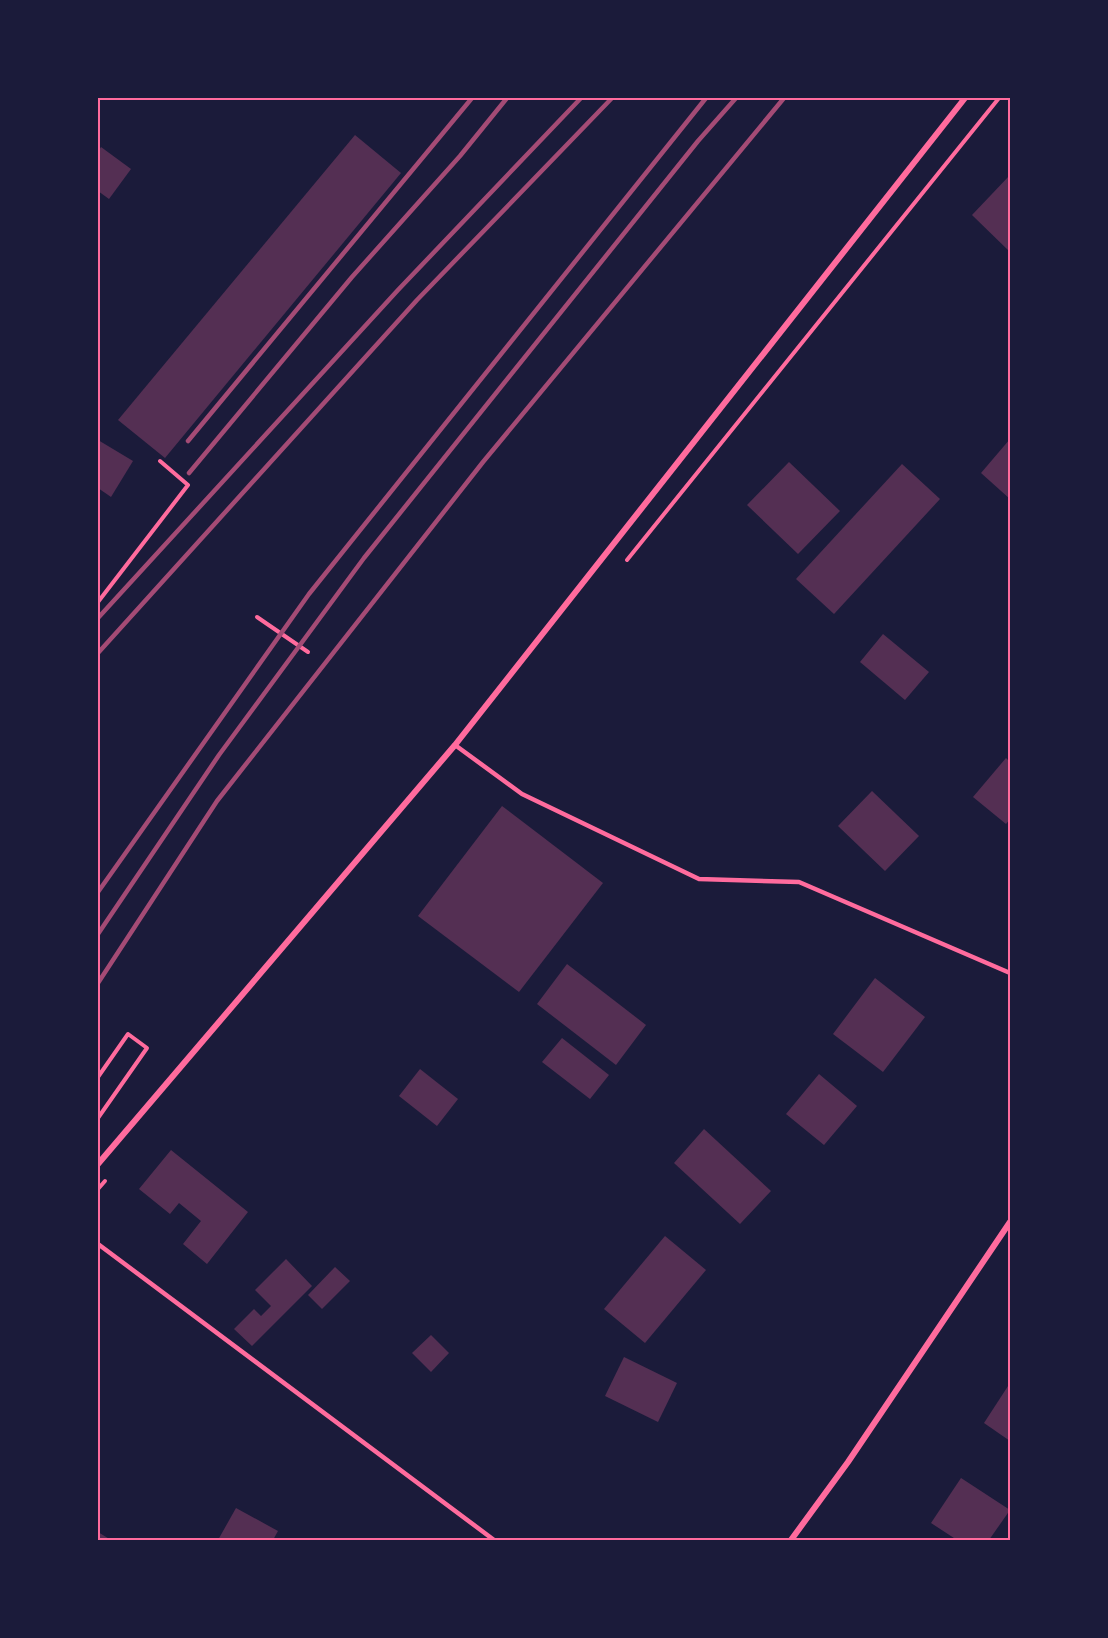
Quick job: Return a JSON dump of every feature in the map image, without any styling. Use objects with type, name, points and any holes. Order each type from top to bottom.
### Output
[{"type":"street","points":[[98,1164],[455,745],[965,98]]},
{"type":"street","points":[[790,1540],[848,1462],[1011,1222]]},
{"type":"lane","points":[[455,745],[522,794],[699,879],[799,882],[1011,973]]},
{"type":"lane","points":[[98,1244],[494,1540]]},
{"type":"path","points":[[98,603],[188,485],[160,461]]},
{"type":"path","points":[[257,617],[308,652]]},
{"type":"path","points":[[98,1077],[128,1034],[147,1048],[98,1118]]},
{"type":"building","points":[[355,135],[401,173],[165,458],[118,420]]},
{"type":"building","points":[[101,147],[131,169],[109,199],[98,191],[98,152]]},
{"type":"building","points":[[1010,175],[1010,252],[972,215]]},
{"type":"building","points":[[1010,439],[1010,499],[981,473]]},
{"type":"building","points":[[98,440],[133,461],[111,497],[98,488]]},
{"type":"building","points":[[789,462],[840,511],[798,554],[747,505]]},
{"type":"building","points":[[902,464],[940,499],[834,614],[796,579]]},
{"type":"building","points":[[883,634],[929,672],[905,700],[860,662]]},
{"type":"building","points":[[1006,758],[1010,762],[1010,819],[1006,824],[973,797]]},
{"type":"building","points":[[872,791],[919,836],[885,871],[838,826]]},
{"type":"building","points":[[502,806],[603,883],[519,992],[418,916]]},
{"type":"building","points":[[567,964],[646,1025],[616,1065],[537,1004]]},
{"type":"building","points":[[875,978],[925,1017],[883,1072],[833,1034]]},
{"type":"building","points":[[562,1038],[609,1075],[590,1099],[542,1062]]},
{"type":"building","points":[[420,1069],[458,1099],[437,1126],[399,1096]]},
{"type":"building","points":[[819,1074],[857,1106],[824,1145],[786,1114]]},
{"type":"building","points":[[704,1129],[771,1191],[740,1224],[674,1163]]},
{"type":"building","points":[[171,1150],[248,1212],[207,1264],[183,1244],[201,1221],[179,1203],[170,1214],[139,1189]]},
{"type":"building","points":[[665,1236],[706,1270],[645,1343],[604,1309]]},
{"type":"building","points":[[286,1259],[312,1286],[252,1346],[234,1329],[254,1309],[261,1316],[271,1306],[255,1290]]},
{"type":"building","points":[[335,1267],[350,1281],[322,1309],[308,1295]]},
{"type":"building","points":[[431,1335],[449,1353],[431,1372],[412,1353]]},
{"type":"building","points":[[624,1357],[677,1383],[658,1422],[605,1396]]},
{"type":"building","points":[[1010,1383],[1010,1441],[984,1423]]},
{"type":"building","points":[[961,1478],[1010,1510],[989,1540],[957,1540],[931,1523]]},
{"type":"building","points":[[236,1508],[278,1531],[273,1540],[218,1540]]},
{"type":"building","points":[[98,1532],[111,1540],[98,1540]]},
{"type":"railway","points":[[188,441],[472,98]]},
{"type":"railway","points":[[189,473],[352,277],[460,156],[507,98]]},
{"type":"railway","points":[[98,618],[398,290],[581,98]]},
{"type":"railway","points":[[98,653],[417,300],[612,98]]},
{"type":"railway","points":[[98,892],[309,594],[706,98]]},
{"type":"railway","points":[[98,934],[219,755],[364,558],[698,141],[736,98]]},
{"type":"railway","points":[[98,983],[217,801],[483,462],[784,98]]}]
